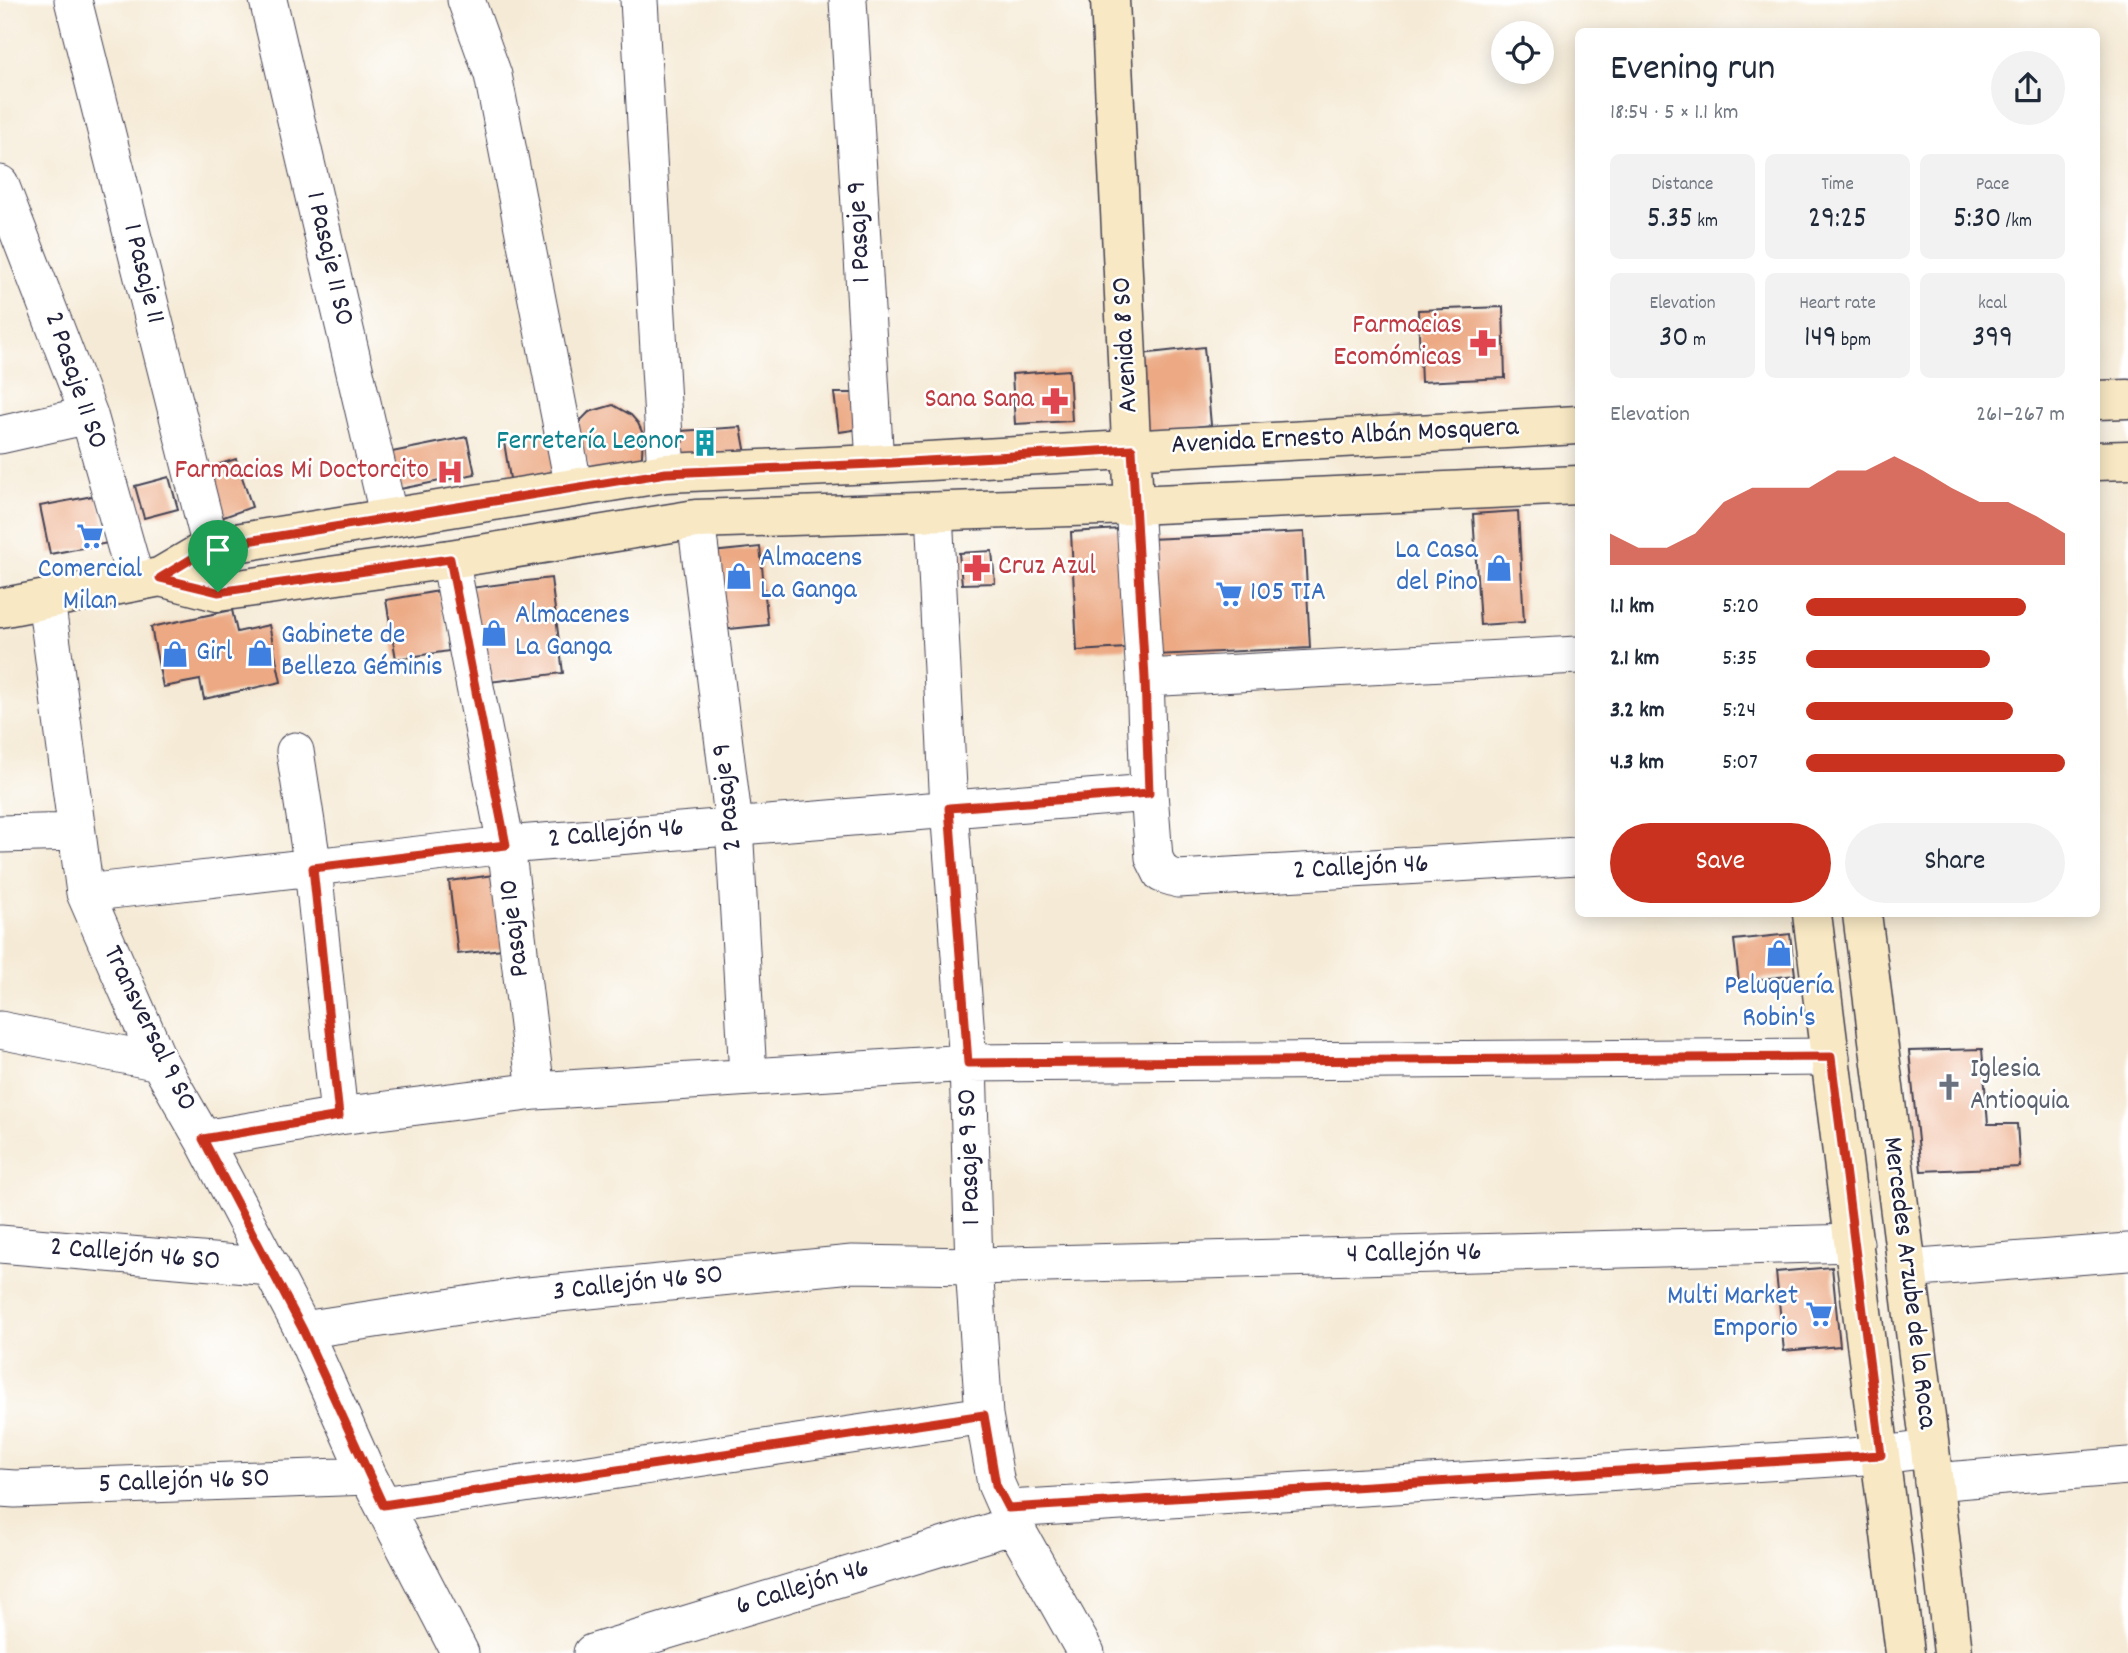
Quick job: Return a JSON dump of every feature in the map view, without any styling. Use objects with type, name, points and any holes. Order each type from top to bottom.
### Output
[{"type":"street","name":"1 Pasaje 11","points":[[73,0],[211,547]]},
{"type":"street","name":"1 Pasaje 11 SO","points":[[268,0],[389,518]]},
{"type":"street","points":[[466,0],[493,75],[574,488]]},
{"type":"street","points":[[639,0],[666,473]]},
{"type":"street","name":"1 Pasaje 9","points":[[848,0],[874,464]]},
{"type":"street","name":"Avenida 8 SO","points":[[1110,0],[1154,858]]},
{"type":"street","name":"2 Pasaje 11 SO","points":[[0,184],[16,266],[89,415],[148,580]]},
{"type":"street","points":[[2100,400],[2128,399]]},
{"type":"street","points":[[0,435],[89,415]]},
{"type":"street","name":"Avenida Ernesto Albán Mosquera","points":[[0,608],[148,580],[211,547],[666,473],[1575,425]]},
{"type":"street","points":[[2100,461],[2128,460]]},
{"type":"street","name":"Avenida Ernesto Albán Mosquera","points":[[148,580],[218,592],[450,559],[696,519],[1134,505],[1575,485]]},
{"type":"street","name":"1 Pasaje 9 SO","points":[[934,512],[949,808],[968,1063],[974,1266],[984,1415],[996,1485],[1086,1653]]},
{"type":"street","name":"2 Pasaje 9","points":[[696,519],[734,825],[748,1076]]},
{"type":"street","name":"Pasaje 10","points":[[450,559],[506,845],[536,1091]]},
{"type":"street","name":"Transversal 9 SO","points":[[46,600],[85,893],[159,1062],[271,1267],[303,1330],[375,1491],[460,1653]]},
{"type":"street","points":[[1145,678],[1575,655]]},
{"type":"street","points":[[295,751],[313,868],[339,1116]]},
{"type":"street","name":"2 Callejón 46","points":[[85,893],[506,845],[1149,793]]},
{"type":"street","points":[[0,834],[77,832]]},
{"type":"street","name":"2 Callejón 46","points":[[1154,858],[1162,874],[1178,879],[1575,856]]},
{"type":"street","name":"Mercedes Arzube de la Roca","points":[[1812,917],[1905,1653]]},
{"type":"street","name":"Mercedes Arzube de la Roca","points":[[1862,917],[1953,1653]]},
{"type":"street","points":[[0,1030],[159,1062]]},
{"type":"street","points":[[203,1139],[339,1116],[536,1091],[968,1063],[1831,1057]]},
{"type":"street","name":"2 Callejón 46 SO","points":[[0,1244],[271,1267]]},
{"type":"street","name":"4 Callejón 46","points":[[974,1266],[1855,1244]]},
{"type":"street","points":[[1906,1269],[2128,1252]]},
{"type":"street","name":"3 Callejón 46 SO","points":[[303,1330],[518,1297],[852,1264],[974,1266]]},
{"type":"street","name":"5 Callejón 46 SO","points":[[0,1488],[375,1491],[984,1415]]},
{"type":"street","points":[[1011,1517],[1881,1455],[1931,1466],[2128,1466]]},
{"type":"street","name":"6 Callejón 46","points":[[592,1653],[1011,1517]]},
{"type":"building","points":[[1503,307],[1505,378],[1421,382],[1418,310]]},
{"type":"building","points":[[1204,347],[1211,425],[1132,435],[1132,355]]},
{"type":"building","points":[[1069,370],[1072,421],[1015,424],[1012,374]]},
{"type":"building","points":[[834,393],[863,393],[867,428],[839,432]]},
{"type":"building","points":[[613,405],[631,415],[638,423],[643,434],[642,456],[636,466],[591,473],[575,430],[589,412]]},
{"type":"building","name":"Ferretería Leonor","points":[[741,427],[746,454],[666,459],[665,432]]},
{"type":"building","points":[[563,432],[565,475],[511,485],[504,442]]},
{"type":"building","points":[[467,437],[475,474],[400,489],[392,452]]},
{"type":"building","points":[[236,459],[252,507],[221,518],[205,469]]},
{"type":"building","points":[[169,477],[178,509],[144,518],[135,486]]},
{"type":"building","points":[[98,495],[108,543],[50,554],[40,506]]},
{"type":"building","name":"La Casa del Pino","points":[[1518,511],[1524,622],[1480,625],[1473,514]]},
{"type":"building","points":[[1120,529],[1126,648],[1077,651],[1071,532]]},
{"type":"building","name":"105 TIA","points":[[1304,532],[1310,648],[1155,655],[1149,539]]},
{"type":"building","points":[[760,547],[768,625],[720,630],[712,552]]},
{"type":"building","name":"Cruz Azul","points":[[992,551],[995,583],[962,584],[959,553]]},
{"type":"building","points":[[551,578],[563,673],[481,683],[470,588]]},
{"type":"building","points":[[439,591],[449,651],[396,659],[386,600]]},
{"type":"building","points":[[232,610],[237,632],[269,625],[281,682],[204,699],[200,680],[163,687],[151,627]]},
{"type":"building","points":[[494,875],[502,949],[458,954],[449,881]]},
{"type":"building","points":[[1790,934],[1795,975],[1739,982],[1734,940]]},
{"type":"building","name":"Iglesia Antioquia","points":[[1982,1049],[1988,1124],[2017,1124],[2020,1167],[1921,1171],[1909,1051]]},
{"type":"building","points":[[1832,1267],[1840,1346],[1784,1351],[1776,1272]]},
{"type":"place","name":"Farmacias Ecomómicas","points":[[1483,343]]},
{"type":"place","name":"Sana Sana","points":[[1055,401]]},
{"type":"place","name":"Ferretería Leonor","points":[[705,443]]},
{"type":"place","name":"Farmacias Mi Doctorcito","points":[[450,472]]},
{"type":"place","name":"Comercial Milan","points":[[90,536]]},
{"type":"place","name":"Cruz Azul","points":[[977,568]]},
{"type":"place","name":"La Casa del Pino","points":[[1499,568]]},
{"type":"place","name":"Almacens La Ganga","points":[[739,576]]},
{"type":"place","name":"105 TIA","points":[[1229,594]]},
{"type":"place","name":"Almacenes La Ganga","points":[[494,633]]},
{"type":"place","name":"Gabinete de Belleza Géminis","points":[[260,653]]},
{"type":"place","name":"Girl","points":[[175,654]]},
{"type":"place","name":"Peluquería Robin's","points":[[1779,953]]},
{"type":"place","name":"Iglesia Antioquia","points":[[1949,1087]]},
{"type":"place","name":"Multi Market Emporio","points":[[1819,1314]]},
{"type":"route","points":[[1132,449],[1149,793],[949,808],[968,1063],[1831,1057],[1881,1455],[1008,1508],[996,1485],[984,1415],[383,1505],[303,1330],[203,1139],[339,1116],[313,868],[506,845],[450,559],[218,592],[160,578],[211,547],[666,473],[1132,449]]}]
